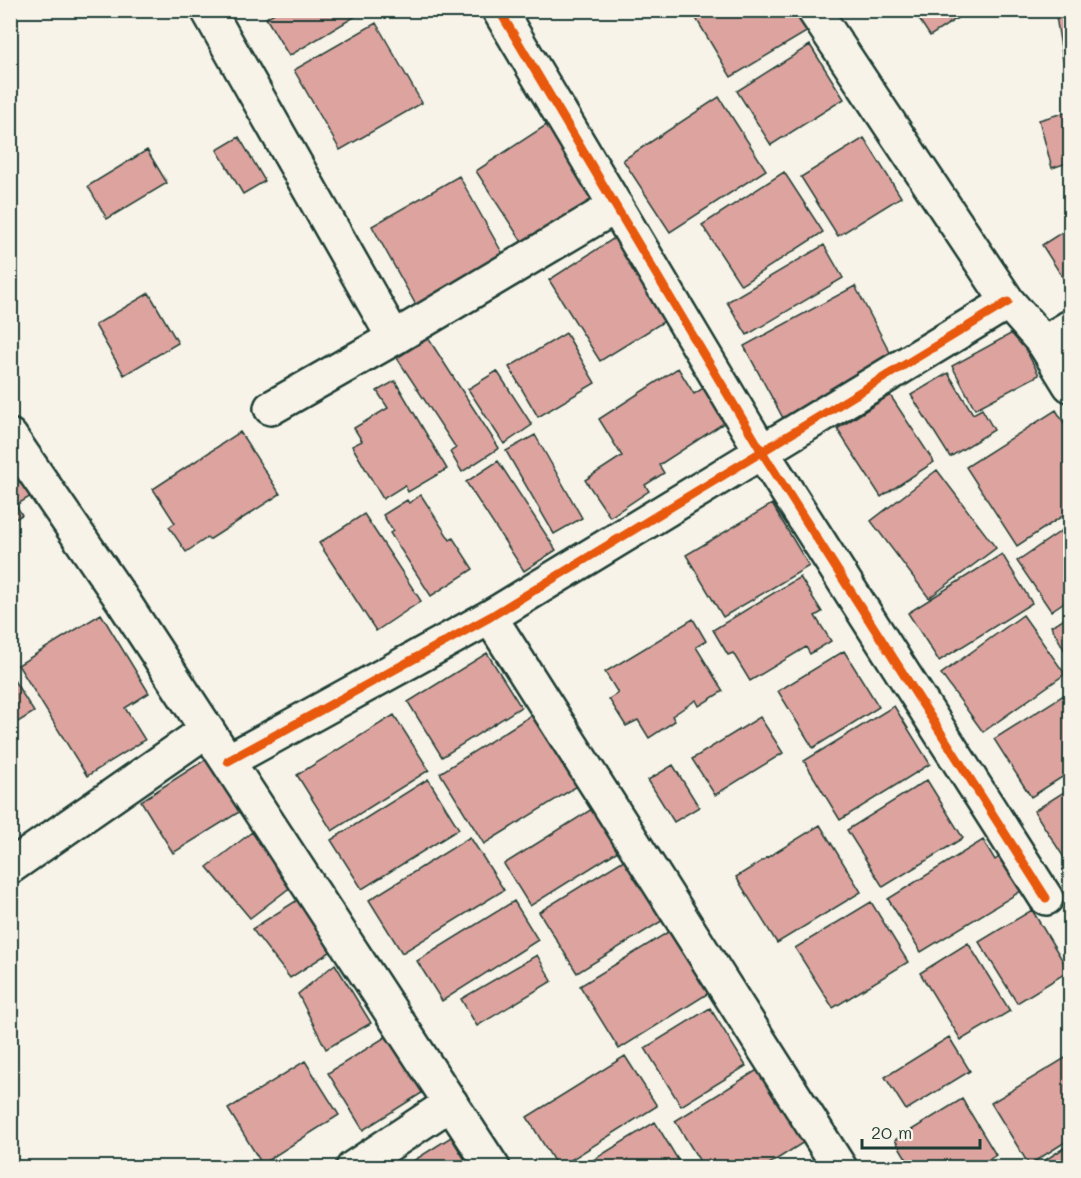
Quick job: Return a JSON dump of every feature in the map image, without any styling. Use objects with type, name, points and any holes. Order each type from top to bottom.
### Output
[{"type":"street","points":[[208,10],[394,338]]},
{"type":"street","points":[[500,10],[762,452],[1046,898]]},
{"type":"street","points":[[814,10],[1008,302],[1057,335],[1071,385]]},
{"type":"street","points":[[271,408],[616,206]]},
{"type":"street","points":[[228,761],[490,617],[1008,302]]},
{"type":"street","points":[[10,436],[123,601],[494,1167]]},
{"type":"street","points":[[490,617],[827,1163]]},
{"type":"street","points":[[10,867],[207,730]]},
{"type":"street","points":[[353,1167],[451,1103]]},
{"type":"building","points":[[279,10],[366,10],[289,56],[266,18]]},
{"type":"building","points":[[691,10],[796,10],[808,31],[731,77]]},
{"type":"building","points":[[913,10],[970,10],[930,36]]},
{"type":"building","points":[[1055,10],[1070,10],[1070,59],[1063,60]]},
{"type":"building","points":[[376,23],[422,103],[340,150],[294,70]]},
{"type":"building","points":[[810,45],[844,99],[771,145],[737,91]]},
{"type":"building","points":[[719,97],[766,170],[670,232],[623,160]]},
{"type":"building","points":[[1070,111],[1070,162],[1052,168],[1039,120]]},
{"type":"building","points":[[557,118],[606,192],[524,245],[476,171]]},
{"type":"building","points":[[239,137],[265,181],[243,194],[217,150]]},
{"type":"building","points":[[864,138],[901,197],[838,236],[801,177]]},
{"type":"building","points":[[147,150],[167,183],[107,219],[88,186]]},
{"type":"building","points":[[784,172],[823,232],[741,285],[702,225]]},
{"type":"building","points":[[459,176],[504,256],[416,305],[372,226]]},
{"type":"building","points":[[1070,227],[1070,289],[1042,245]]},
{"type":"building","points":[[616,237],[668,319],[600,361],[549,280]]},
{"type":"building","points":[[824,245],[843,278],[747,335],[727,302]]},
{"type":"building","points":[[855,286],[893,358],[783,418],[744,346]]},
{"type":"building","points":[[149,293],[178,343],[124,375],[95,325]]},
{"type":"building","points":[[1016,331],[1039,375],[975,409],[952,366]]},
{"type":"building","points":[[566,333],[595,383],[538,417],[509,367]]},
{"type":"building","points":[[428,338],[499,448],[462,472],[450,452],[456,448],[397,358]]},
{"type":"building","points":[[678,368],[694,394],[705,387],[727,421],[659,465],[664,473],[645,485],[649,491],[610,517],[585,480],[622,456],[599,419]]},
{"type":"building","points":[[497,371],[532,425],[504,444],[468,389]]},
{"type":"building","points":[[948,373],[973,414],[982,409],[994,430],[950,457],[911,395]]},
{"type":"building","points":[[395,381],[447,469],[408,492],[405,485],[383,499],[352,446],[362,441],[354,428],[388,408],[377,391]]},
{"type":"building","points":[[890,395],[934,462],[881,497],[837,429]]},
{"type":"building","points":[[1056,410],[1070,433],[1070,511],[1017,546],[966,467]]},
{"type":"building","points":[[240,432],[280,494],[209,540],[207,538],[186,552],[169,527],[175,523],[153,489]]},
{"type":"building","points":[[535,435],[582,518],[554,534],[506,451]]},
{"type":"building","points":[[10,447],[38,492],[16,505],[22,515],[10,522]]},
{"type":"building","points":[[498,461],[556,550],[524,571],[466,482]]},
{"type":"building","points":[[937,470],[996,548],[929,598],[871,521]]},
{"type":"building","points":[[421,495],[450,540],[453,538],[473,569],[431,596],[390,533],[393,531],[383,515],[407,500],[409,503]]},
{"type":"building","points":[[772,504],[809,566],[723,617],[686,555]]},
{"type":"building","points":[[364,514],[421,601],[376,631],[319,543]]},
{"type":"building","points":[[1070,525],[1070,598],[1051,611],[1017,561]]},
{"type":"building","points":[[1002,554],[1032,603],[939,661],[908,613]]},
{"type":"building","points":[[800,577],[822,612],[815,616],[831,641],[810,654],[806,647],[750,681],[733,653],[728,655],[713,630]]},
{"type":"building","points":[[101,614],[149,693],[125,708],[145,740],[87,776],[18,665]]},
{"type":"building","points":[[1023,615],[1065,674],[983,732],[941,674]]},
{"type":"building","points":[[1070,615],[1070,660],[1051,626]]},
{"type":"building","points":[[693,619],[706,641],[696,647],[723,691],[699,706],[696,700],[672,716],[675,721],[649,738],[638,720],[626,726],[609,699],[618,693],[605,672]]},
{"type":"building","points":[[844,651],[879,707],[813,748],[778,691]]},
{"type":"building","points":[[487,653],[521,707],[442,757],[408,702]]},
{"type":"building","points":[[10,674],[34,712],[10,727]]},
{"type":"building","points":[[1070,691],[1070,772],[1031,797],[994,739]]},
{"type":"building","points":[[894,706],[930,764],[840,820],[804,761]]},
{"type":"building","points":[[543,708],[587,780],[484,844],[440,773]]},
{"type":"building","points":[[394,715],[429,770],[332,831],[297,775]]},
{"type":"building","points":[[760,717],[783,753],[715,795],[692,759]]},
{"type":"building","points":[[211,756],[244,809],[173,853],[141,801]]},
{"type":"building","points":[[673,765],[699,807],[674,822],[648,780]]},
{"type":"building","points":[[428,779],[459,829],[362,889],[331,840]]},
{"type":"building","points":[[927,780],[963,838],[883,887],[847,830]]},
{"type":"building","points":[[1070,788],[1070,867],[1034,811]]},
{"type":"building","points":[[592,809],[618,851],[530,906],[504,864]]},
{"type":"building","points":[[820,825],[861,892],[777,943],[736,877]]},
{"type":"building","points":[[252,832],[292,886],[250,918],[207,867]]},
{"type":"building","points":[[470,837],[504,890],[402,953],[369,900]]},
{"type":"building","points":[[983,840],[995,860],[1004,853],[1026,888],[921,952],[888,899]]},
{"type":"building","points":[[627,858],[665,919],[577,973],[539,912]]},
{"type":"building","points":[[299,899],[333,950],[290,978],[252,929]]},
{"type":"building","points":[[514,901],[538,940],[442,1001],[417,961]]},
{"type":"building","points":[[871,902],[908,962],[833,1008],[795,948]]},
{"type":"building","points":[[1032,910],[1069,971],[1017,1003],[979,942]]},
{"type":"building","points":[[673,929],[712,991],[619,1049],[580,986]]},
{"type":"building","points":[[968,943],[1010,1011],[961,1040],[920,973]]},
{"type":"building","points":[[537,955],[552,981],[477,1026],[461,999]]},
{"type":"building","points":[[335,964],[371,1023],[326,1049],[298,994]]},
{"type":"building","points":[[710,1008],[746,1066],[681,1106],[645,1048]]},
{"type":"building","points":[[390,1034],[425,1091],[363,1130],[328,1073]]},
{"type":"building","points":[[949,1037],[970,1071],[906,1110],[885,1077]]},
{"type":"building","points":[[1070,1055],[1070,1139],[1029,1165],[991,1103]]},
{"type":"building","points":[[625,1056],[657,1106],[558,1168],[527,1117]]},
{"type":"building","points":[[305,1061],[339,1115],[262,1164],[228,1109]]},
{"type":"building","points":[[767,1064],[812,1137],[763,1168],[704,1168],[675,1121]]},
{"type":"building","points":[[962,1099],[996,1155],[976,1168],[912,1168],[895,1140]]},
{"type":"building","points":[[655,1122],[683,1168],[580,1168]]},
{"type":"building","points":[[451,1137],[470,1168],[402,1168]]},
{"type":"building","points":[[1070,1144],[1070,1168],[1033,1168]]},
{"type":"cycle path","points":[[499,10],[762,452],[1046,898]]},
{"type":"cycle path","points":[[228,761],[490,617],[1008,302]]}]
